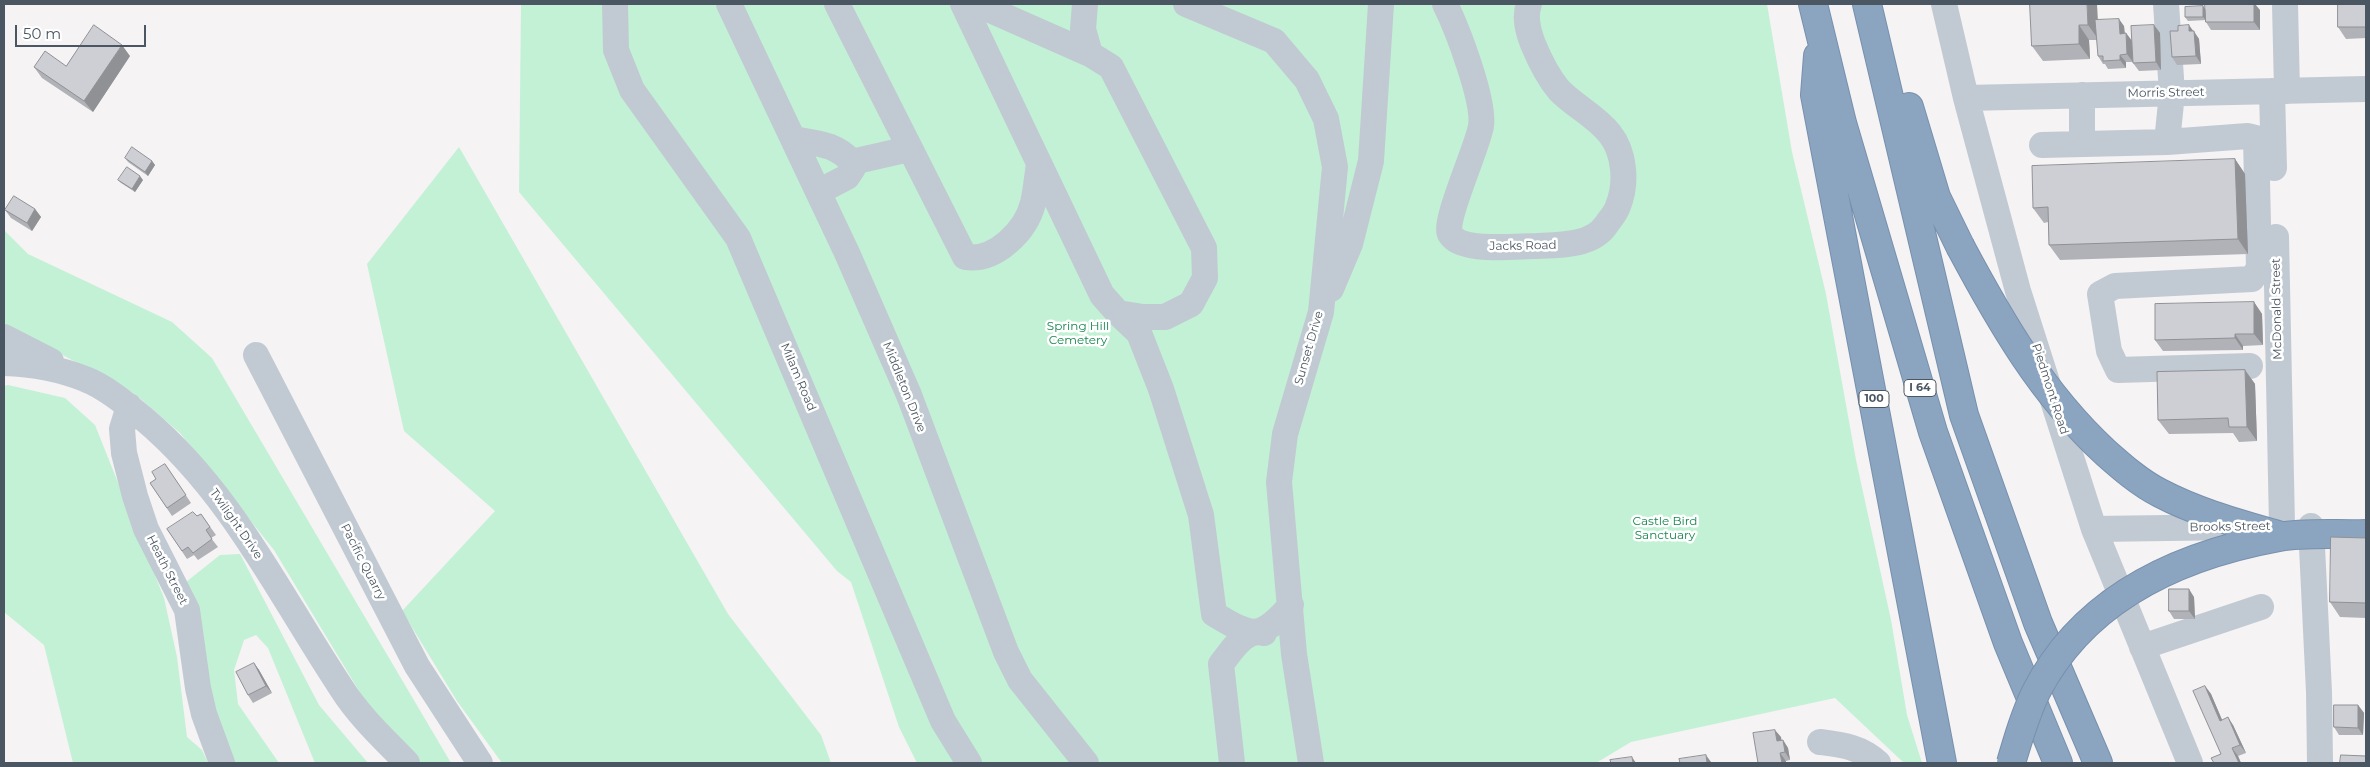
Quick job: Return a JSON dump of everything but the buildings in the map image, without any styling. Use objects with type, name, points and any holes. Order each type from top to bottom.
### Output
[{"type":"highway","name":"I 64","points":[[1813,4],[1842,123],[1933,432],[2008,643],[2058,763]]},
{"type":"highway","name":"I 64","points":[[1867,4],[1964,415],[2038,623],[2098,763]]},
{"type":"highway","points":[[1877,4],[1936,197],[1992,307],[2041,382],[2078,427],[2116,462],[2158,492],[2197,510],[2281,531],[2366,534]]},
{"type":"highway","name":"100","points":[[1820,34],[1815,95],[1942,763]]},
{"type":"highway","points":[[2011,763],[2032,701],[2052,665],[2081,630],[2104,609],[2148,579],[2186,561],[2281,531]]},
{"type":"street","name":"Milam Road","points":[[615,4],[616,50],[632,90],[738,238],[943,721],[969,763]]},
{"type":"street","name":"Middleton Drive","points":[[730,4],[818,192],[909,395],[1006,652],[1020,680],[1086,763]]},
{"type":"street","points":[[837,4],[965,257],[974,258],[988,255],[1012,238],[1023,225],[1033,204],[1039,164]]},
{"type":"street","points":[[963,4],[1102,295],[1138,333],[1161,390],[1202,515],[1232,763]]},
{"type":"street","points":[[977,4],[1090,54],[1111,66],[1204,248],[1205,278],[1191,304],[1165,317],[1143,317],[1118,313]]},
{"type":"street","points":[[1085,4],[1083,29],[1090,54]]},
{"type":"street","name":"Sunset Drive","points":[[1186,4],[1274,41],[1307,80],[1326,119],[1335,167],[1320,312],[1285,434],[1279,482],[1294,654],[1311,763]]},
{"type":"street","points":[[1320,312],[1350,244],[1371,161],[1381,4]]},
{"type":"street","name":"Jacks Road","points":[[1445,4],[1452,19],[1479,102],[1481,125],[1473,154],[1451,212],[1448,227],[1450,234],[1459,243],[1477,246],[1563,245],[1591,238],[1602,230],[1618,207],[1623,178],[1621,152],[1610,134],[1559,90],[1542,66],[1528,30],[1526,11],[1529,4]]},
{"type":"street","name":"Piedmont Road","points":[[1944,4],[1966,98],[2018,291],[2094,529],[2190,763]]},
{"type":"street","points":[[2166,4],[2172,93],[2167,142]]},
{"type":"street","name":"McDonald Street","points":[[2281,531],[2280,91],[2285,4]]},
{"type":"street","name":"Morris Street","points":[[1966,98],[2366,89]]},
{"type":"street","points":[[2082,95],[2082,144]]},
{"type":"street","points":[[2042,145],[2167,142],[2248,136],[2256,138],[2259,268],[2252,279],[2115,286],[2100,294],[2109,351],[2118,370],[2250,366]]},
{"type":"street","points":[[793,139],[822,144],[841,150],[852,162],[853,168],[847,177],[818,192]]},
{"type":"street","points":[[852,162],[909,149]]},
{"type":"street","points":[[4,337],[87,380]]},
{"type":"street","name":"Pacific Quarry","points":[[256,355],[417,666],[480,763]]},
{"type":"street","name":"Twilight Drive","points":[[4,363],[35,365],[64,371],[87,380],[129,406],[160,433],[197,471],[233,515],[343,691],[407,763]]},
{"type":"street","name":"Heath Street","points":[[129,406],[122,429],[124,453],[135,496],[146,529],[187,610],[202,705],[222,763]]},
{"type":"street","name":"Brooks Street","points":[[2094,529],[2281,531],[2311,526],[2366,525]]},
{"type":"street","points":[[2311,526],[2319,692],[2320,763]]},
{"type":"street","points":[[1221,664],[1239,642],[1249,634],[1259,632],[1278,620],[1291,605]]},
{"type":"street","points":[[2142,647],[2261,608]]},
{"type":"street","points":[[1214,614],[1242,631],[1259,632],[1273,636],[1285,643],[1294,654]]},
{"type":"street","points":[[1820,742],[1852,746],[1867,753],[1878,763]]},
{"type":"green space","name":"Spring Hill Cemetery","points":[[521,4],[1767,4],[1792,152],[1826,294],[1856,460],[1891,620],[1907,715],[1922,763],[1904,763],[1835,698],[1631,742],[1596,763],[917,763],[899,727],[851,582],[837,571],[519,192]]},
{"type":"green space","points":[[459,147],[728,614],[821,735],[831,763],[502,763],[457,701],[402,611],[495,511],[404,431],[367,264]]},
{"type":"green space","points":[[4,230],[28,254],[172,322],[212,358],[451,763],[420,763],[370,709],[274,550],[180,433],[136,395],[4,323]]},
{"type":"green space","points":[[8,385],[65,398],[95,425],[164,598],[177,657],[187,737],[202,750],[208,763],[73,763],[44,645],[4,612],[4,386]]},
{"type":"green space","points":[[240,554],[319,705],[368,763],[315,763],[268,648],[256,635],[244,640],[234,670],[238,704],[279,763],[227,763],[186,582],[220,555]]},
{"type":"park label","name":"Castle Bird Sanctuary","points":[[1665,528]]}]
